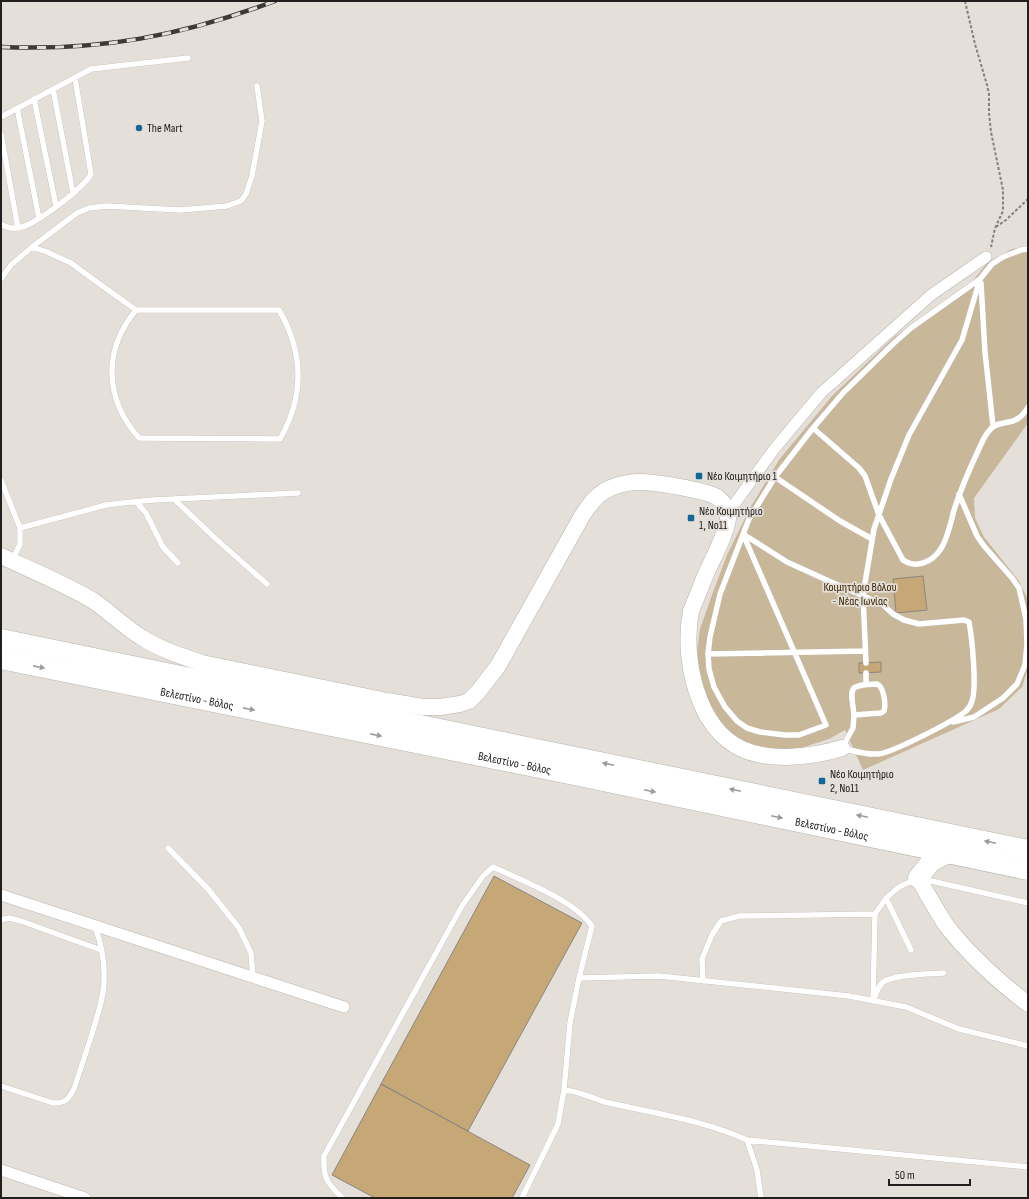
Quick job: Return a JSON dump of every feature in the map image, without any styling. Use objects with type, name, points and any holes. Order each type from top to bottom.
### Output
[{"type":"highway","name":"Βελεστίνο - Βόλος","points":[[1,639],[1028,850]]},
{"type":"highway","name":"Βελεστίνο - Βόλος","points":[[1,659],[1028,870]]},
{"type":"highway","points":[[906,844],[918,878]]},
{"type":"highway","points":[[918,878],[931,862],[948,853]]},
{"type":"street","points":[[728,514],[776,448],[821,393],[931,295],[978,264],[986,257]]},
{"type":"street","points":[[6,559],[91,600],[115,616],[140,637],[160,648],[184,657],[202,663],[387,701],[423,707],[440,707],[460,704],[469,700],[488,680],[532,607],[582,516],[592,502],[612,487],[631,483],[651,482],[662,484],[715,496],[726,506],[728,514],[728,522],[692,611],[689,624],[690,658],[696,688],[708,715],[723,735],[737,746],[753,753],[773,756],[807,756],[827,753],[842,748]]},
{"type":"street","points":[[918,878],[946,925],[964,947],[1007,988],[1028,1004]]},
{"type":"street","points":[[1,895],[344,1007]]},
{"type":"street","points":[[1,1170],[85,1198]]},
{"type":"lane","points":[[1,117],[91,69],[188,58]]},
{"type":"lane","points":[[1,224],[18,228],[39,218],[86,182],[91,174],[75,78]]},
{"type":"lane","points":[[1,279],[11,265],[32,247],[77,213],[89,208],[106,206],[180,210],[227,206],[241,201],[246,194],[252,176],[262,122],[257,86]]},
{"type":"lane","points":[[53,89],[73,192]]},
{"type":"lane","points":[[34,99],[56,206]]},
{"type":"lane","points":[[17,108],[39,218]]},
{"type":"lane","points":[[1,134],[18,228]]},
{"type":"lane","points":[[32,247],[71,263],[136,310],[279,310],[286,322],[296,348],[299,376],[298,389],[292,415],[280,439],[139,438],[131,429],[119,409],[113,387],[112,375],[112,363],[118,340],[129,319],[136,310]]},
{"type":"lane","points":[[743,534],[826,724],[799,735],[760,732],[747,728],[737,722],[725,707],[714,688],[709,669],[708,654],[710,637],[720,594],[743,534],[749,519],[776,477],[813,428],[843,393],[894,343],[911,328],[980,279],[992,264],[1003,257],[1028,249]]},
{"type":"lane","points":[[980,279],[985,352],[993,426]]},
{"type":"lane","points":[[866,663],[863,595],[872,539],[879,515],[891,479],[909,435],[932,391],[962,340],[980,279]]},
{"type":"lane","points":[[813,428],[859,468],[864,476],[879,515],[903,560],[912,565],[918,565],[933,559],[941,549],[959,494],[970,467],[987,433],[993,426],[1010,422],[1024,412],[1028,407]]},
{"type":"lane","points":[[776,477],[840,521],[872,539]]},
{"type":"lane","points":[[1,480],[20,528],[20,544],[6,559]]},
{"type":"lane","points":[[20,528],[106,505],[298,493]]},
{"type":"lane","points":[[951,722],[974,717],[1003,698],[1017,684],[1025,665],[1028,644],[1024,605],[1019,588],[976,536],[959,494]]},
{"type":"lane","points":[[175,500],[267,584]]},
{"type":"lane","points":[[137,502],[146,513],[163,548],[178,563]]},
{"type":"lane","points":[[743,534],[787,562],[882,604],[893,614],[904,620],[919,624],[964,620],[969,622],[974,684],[972,702],[966,711],[951,722],[894,749],[879,754],[865,754],[842,748],[853,728],[853,689],[866,684],[877,684],[881,686],[885,710],[882,713],[854,715]]},
{"type":"lane","points":[[708,654],[865,651]]},
{"type":"lane","points":[[866,673],[866,684]]},
{"type":"lane","points":[[168,848],[208,889],[239,928],[251,953],[253,978]]},
{"type":"lane","points":[[342,1198],[328,1183],[323,1171],[324,1156],[462,906],[483,876],[493,867],[554,896],[586,917],[592,926],[570,1023],[564,1090],[558,1124],[522,1198]]},
{"type":"lane","points":[[873,1001],[875,914],[886,898],[899,887],[918,878],[1028,903]]},
{"type":"lane","points":[[886,898],[911,950]]},
{"type":"lane","points":[[703,981],[702,959],[712,935],[722,921],[739,916],[875,914]]},
{"type":"lane","points":[[1,920],[9,918],[21,920],[102,950]]},
{"type":"lane","points":[[1,1086],[53,1103],[61,1103],[68,1099],[74,1089],[103,994],[104,980],[102,950],[94,926]]},
{"type":"lane","points":[[873,1001],[882,983],[890,979],[905,976],[944,973]]},
{"type":"lane","points":[[579,978],[658,976],[849,996],[906,1007],[959,1029],[1028,1046]]},
{"type":"lane","points":[[564,1090],[575,1091],[602,1101],[694,1123],[730,1133],[747,1140],[1028,1167]]},
{"type":"lane","points":[[747,1140],[757,1170],[761,1198]]},
{"type":"path","points":[[965,1],[989,94],[990,119],[1003,190],[1003,212],[995,228],[986,257]]},
{"type":"path","points":[[995,228],[1006,220],[1028,199]]},
{"type":"green space","name":"Κοιμητήριο Βόλου - Νέας Ιωνίας","points":[[1028,247],[1028,423],[974,498],[975,518],[984,537],[1019,581],[1028,600],[1028,668],[1022,687],[999,709],[863,770],[845,730],[829,739],[798,749],[780,751],[739,742],[720,723],[707,701],[696,658],[700,629],[712,595],[727,555],[750,508],[779,460],[832,396],[893,338],[971,283],[988,262],[1012,249]]},
{"type":"building","points":[[923,576],[927,610],[896,613],[893,579]]},
{"type":"building","points":[[881,662],[881,672],[859,673],[859,663]]},
{"type":"building","points":[[494,876],[582,923],[468,1131],[381,1084]]},
{"type":"building","points":[[381,1084],[530,1165],[512,1198],[375,1198],[332,1175]]},
{"type":"railway","points":[[1,47],[37,48],[72,46],[140,39],[207,24],[275,1]]},
{"type":"place","name":"The Mart","points":[[139,128]]},
{"type":"place","name":"Νέο Κοιμητήριο 1","points":[[699,476]]},
{"type":"place","name":"Νέο Κοιμητήριο 1, Νο11","points":[[691,518]]},
{"type":"place","name":"Νέο Κοιμητήριο 2, Νο11","points":[[822,781]]}]
